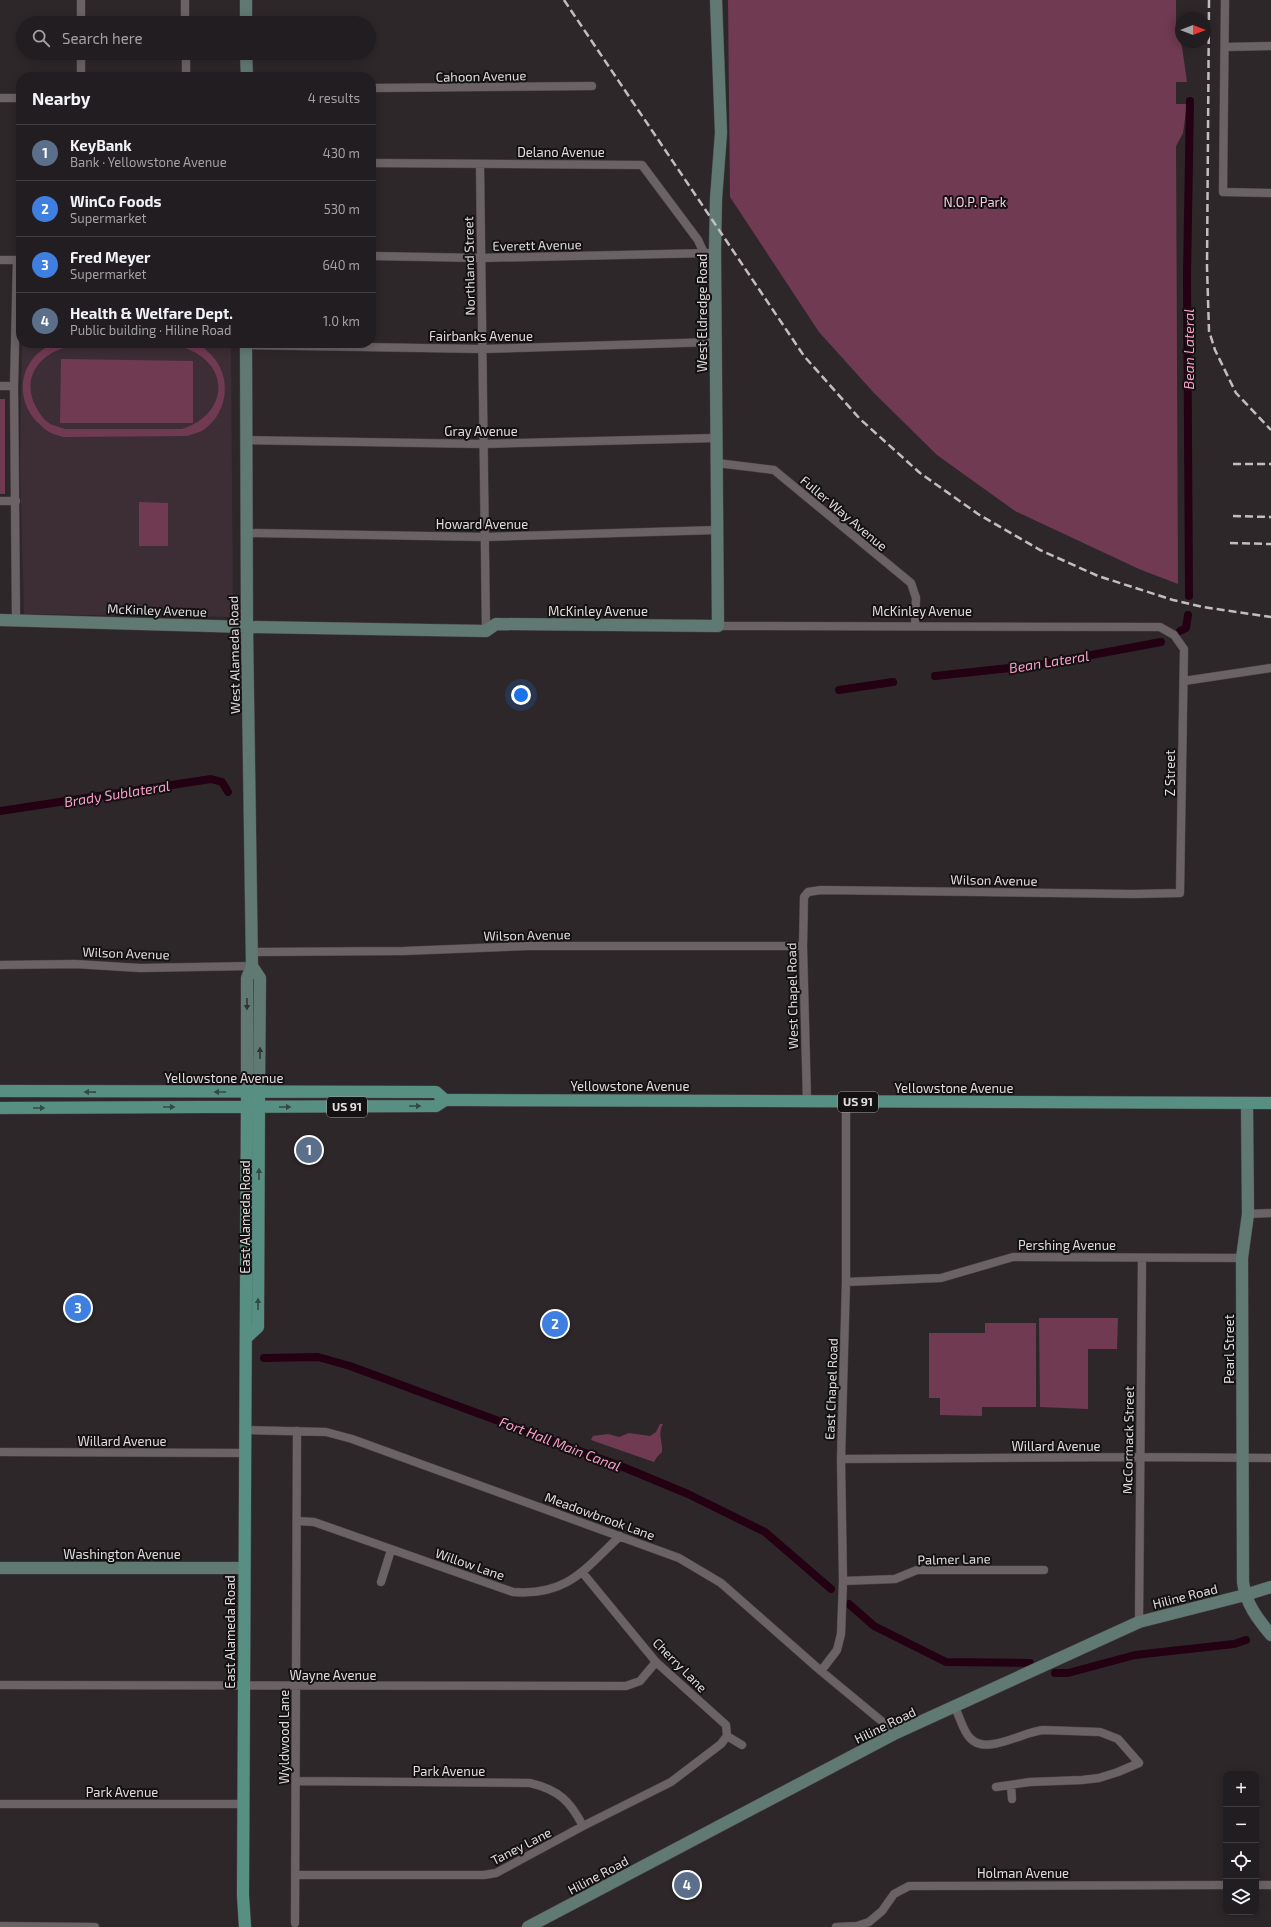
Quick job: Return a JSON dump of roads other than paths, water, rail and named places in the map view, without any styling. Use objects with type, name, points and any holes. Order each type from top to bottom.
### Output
[{"type":"main road","name":"Yellowstone Avenue","points":[[0,1091],[436,1092],[445,1100]]},
{"type":"main road","name":"West Alameda Road","points":[[246,1092],[246,1107]]},
{"type":"main road","name":"East Alameda Road","points":[[246,1338],[258,1327],[260,1092]]},
{"type":"main road","name":"Yellowstone Avenue","points":[[0,1108],[436,1106],[445,1100],[1271,1103]]},
{"type":"main road","name":"East Alameda Road","points":[[245,1927],[243,1895],[243,1804],[246,1107]]},
{"type":"street","points":[[81,0],[81,16]]},
{"type":"street","points":[[185,0],[186,16]]},
{"type":"street","points":[[246,0],[246,16]]},
{"type":"street","name":"West Eldredge Road","points":[[716,0],[721,134],[710,253],[715,342],[718,626]]},
{"type":"street","points":[[1225,0],[1223,192],[1271,193]]},
{"type":"street","points":[[1225,47],[1271,46]]},
{"type":"street","points":[[81,60],[81,72]]},
{"type":"street","points":[[186,60],[186,72]]},
{"type":"street","points":[[246,60],[246,72]]},
{"type":"street","name":"Cahoon Avenue","points":[[376,88],[592,86]]},
{"type":"street","points":[[0,98],[16,98]]},
{"type":"street","name":"Delano Avenue","points":[[376,163],[642,165],[698,240],[710,253]]},
{"type":"street","name":"Northland Street","points":[[480,164],[486,631]]},
{"type":"street","name":"Everett Avenue","points":[[376,256],[481,258],[710,253]]},
{"type":"street","points":[[0,260],[16,260]]},
{"type":"street","points":[[16,302],[14,386],[16,619]]},
{"type":"street","name":"Fairbanks Avenue","points":[[376,347],[482,349],[715,342]]},
{"type":"street","name":"West Alameda Road","points":[[246,348],[246,533],[252,952],[252,966],[247,978],[246,1092]]},
{"type":"street","points":[[0,386],[14,386]]},
{"type":"street","name":"Gray Avenue","points":[[246,440],[483,444],[716,438]]},
{"type":"street","name":"Fuller Way Avenue","points":[[717,463],[774,470],[911,583],[916,598],[915,625]]},
{"type":"street","points":[[0,501],[16,501]]},
{"type":"street","name":"Howard Avenue","points":[[246,533],[485,538],[717,530]]},
{"type":"street","name":"McKinley Avenue","points":[[0,620],[16,619],[247,627],[486,631],[496,624],[1160,627],[1174,636],[1184,649],[1184,653]]},
{"type":"street","name":"Z Street","points":[[1180,893],[1184,653]]},
{"type":"street","points":[[1184,681],[1271,668]]},
{"type":"street","name":"Wilson Avenue","points":[[808,892],[821,890],[1134,894],[1180,893]]},
{"type":"street","name":"West Chapel Road","points":[[807,1101],[803,946],[804,897],[808,892]]},
{"type":"street","name":"Wilson Avenue","points":[[252,952],[404,951],[528,946],[803,946]]},
{"type":"street","name":"Wilson Avenue","points":[[0,965],[75,964],[140,968],[252,966]]},
{"type":"street","name":"West Alameda Road","points":[[252,966],[260,978],[260,1092]]},
{"type":"street","name":"East Chapel Road","points":[[821,1671],[837,1650],[841,1634],[843,1581],[842,1459],[846,1282],[846,1102]]},
{"type":"street","name":"Pearl Street","points":[[1247,1103],[1248,1214],[1242,1258],[1243,1582],[1245,1595],[1255,1616],[1271,1635]]},
{"type":"street","points":[[1248,1214],[1271,1213]]},
{"type":"street","name":"Pershing Avenue","points":[[846,1282],[940,1278],[1013,1257],[1242,1258]]},
{"type":"street","name":"McCormack Street","points":[[1139,1622],[1142,1258]]},
{"type":"street","name":"Meadowbrook Lane","points":[[245,1430],[326,1432],[352,1438],[679,1558],[721,1582],[821,1671],[896,1733]]},
{"type":"street","name":"Wyldwood Lane","points":[[295,1923],[298,1521],[297,1431]]},
{"type":"street","name":"Willard Avenue","points":[[0,1452],[245,1453]]},
{"type":"street","name":"Willard Avenue","points":[[842,1459],[1140,1457],[1243,1459],[1271,1458]]},
{"type":"street","name":"Willow Lane","points":[[298,1521],[314,1522],[513,1592],[532,1594],[554,1589],[571,1581],[620,1536]]},
{"type":"street","points":[[381,1582],[391,1550]]},
{"type":"street","name":"Washington Avenue","points":[[0,1568],[244,1568]]},
{"type":"street","name":"Palmer Lane","points":[[843,1581],[895,1579],[917,1570],[1044,1570]]},
{"type":"street","name":"Cherry Lane","points":[[582,1572],[656,1662],[726,1725],[727,1736]]},
{"type":"street","name":"Hiline Road","points":[[528,1927],[896,1733],[955,1708],[1139,1622],[1271,1587]]},
{"type":"street","name":"Wayne Avenue","points":[[0,1685],[296,1687],[626,1686],[640,1681],[656,1662]]},
{"type":"street","points":[[955,1708],[970,1738],[979,1746],[990,1746],[1034,1731],[1100,1732],[1118,1739],[1139,1763],[1099,1778],[1030,1782],[996,1787]]},
{"type":"street","points":[[727,1736],[742,1745]]},
{"type":"street","name":"Taney Lane","points":[[296,1875],[484,1876],[496,1873],[671,1782],[721,1744],[727,1736]]},
{"type":"street","name":"Park Avenue","points":[[296,1781],[530,1783],[546,1787],[562,1796],[574,1809],[584,1826]]},
{"type":"street","points":[[1011,1786],[1012,1799]]},
{"type":"street","name":"Park Avenue","points":[[0,1804],[243,1804]]},
{"type":"street","name":"Holman Avenue","points":[[836,1927],[857,1926],[869,1922],[882,1911],[894,1894],[909,1886],[1223,1885]]},
{"type":"street","points":[[1259,1885],[1271,1885]]},
{"type":"street","points":[[0,1926],[95,1927]]},
{"type":"waterway","name":"Bean Lateral","points":[[1189,596],[1187,275],[1190,101]]},
{"type":"waterway","name":"Bean Lateral","points":[[1180,631],[1186,628],[1188,615]]},
{"type":"waterway","name":"Bean Lateral","points":[[935,676],[1038,665],[1161,642]]},
{"type":"waterway","name":"Bean Lateral","points":[[839,690],[893,682]]},
{"type":"waterway","name":"Brady Sublateral","points":[[0,811],[211,779],[222,782],[228,792]]},
{"type":"waterway","name":"Fort Hall Main Canal","points":[[264,1358],[318,1357],[350,1366],[623,1467],[688,1494],[765,1532],[831,1589]]},
{"type":"waterway","name":"Fort Hall Main Canal","points":[[849,1604],[874,1626],[946,1662],[1030,1663]]},
{"type":"waterway","name":"Fort Hall Main Canal","points":[[1055,1673],[1068,1673],[1135,1655],[1234,1644],[1246,1640]]},
{"type":"railway","points":[[564,0],[804,356],[860,419],[920,473],[978,514],[1040,550],[1098,576],[1173,600],[1203,607],[1271,617]]},
{"type":"railway","points":[[1209,0],[1207,267],[1209,331],[1215,350],[1236,393],[1271,430]]},
{"type":"railway","points":[[1233,464],[1271,464]]},
{"type":"railway","points":[[1233,516],[1271,517]]},
{"type":"railway","points":[[1230,543],[1271,544]]},
{"type":"place","name":"KeyBank","points":[[309,1150]]},
{"type":"place","name":"Fred Meyer","points":[[78,1308]]},
{"type":"place","name":"WinCo Foods","points":[[555,1324]]},
{"type":"place","name":"Health & Welfare Dept.","points":[[687,1885]]},
{"type":"park label","name":"N.O.P. Park","points":[[975,202]]}]
